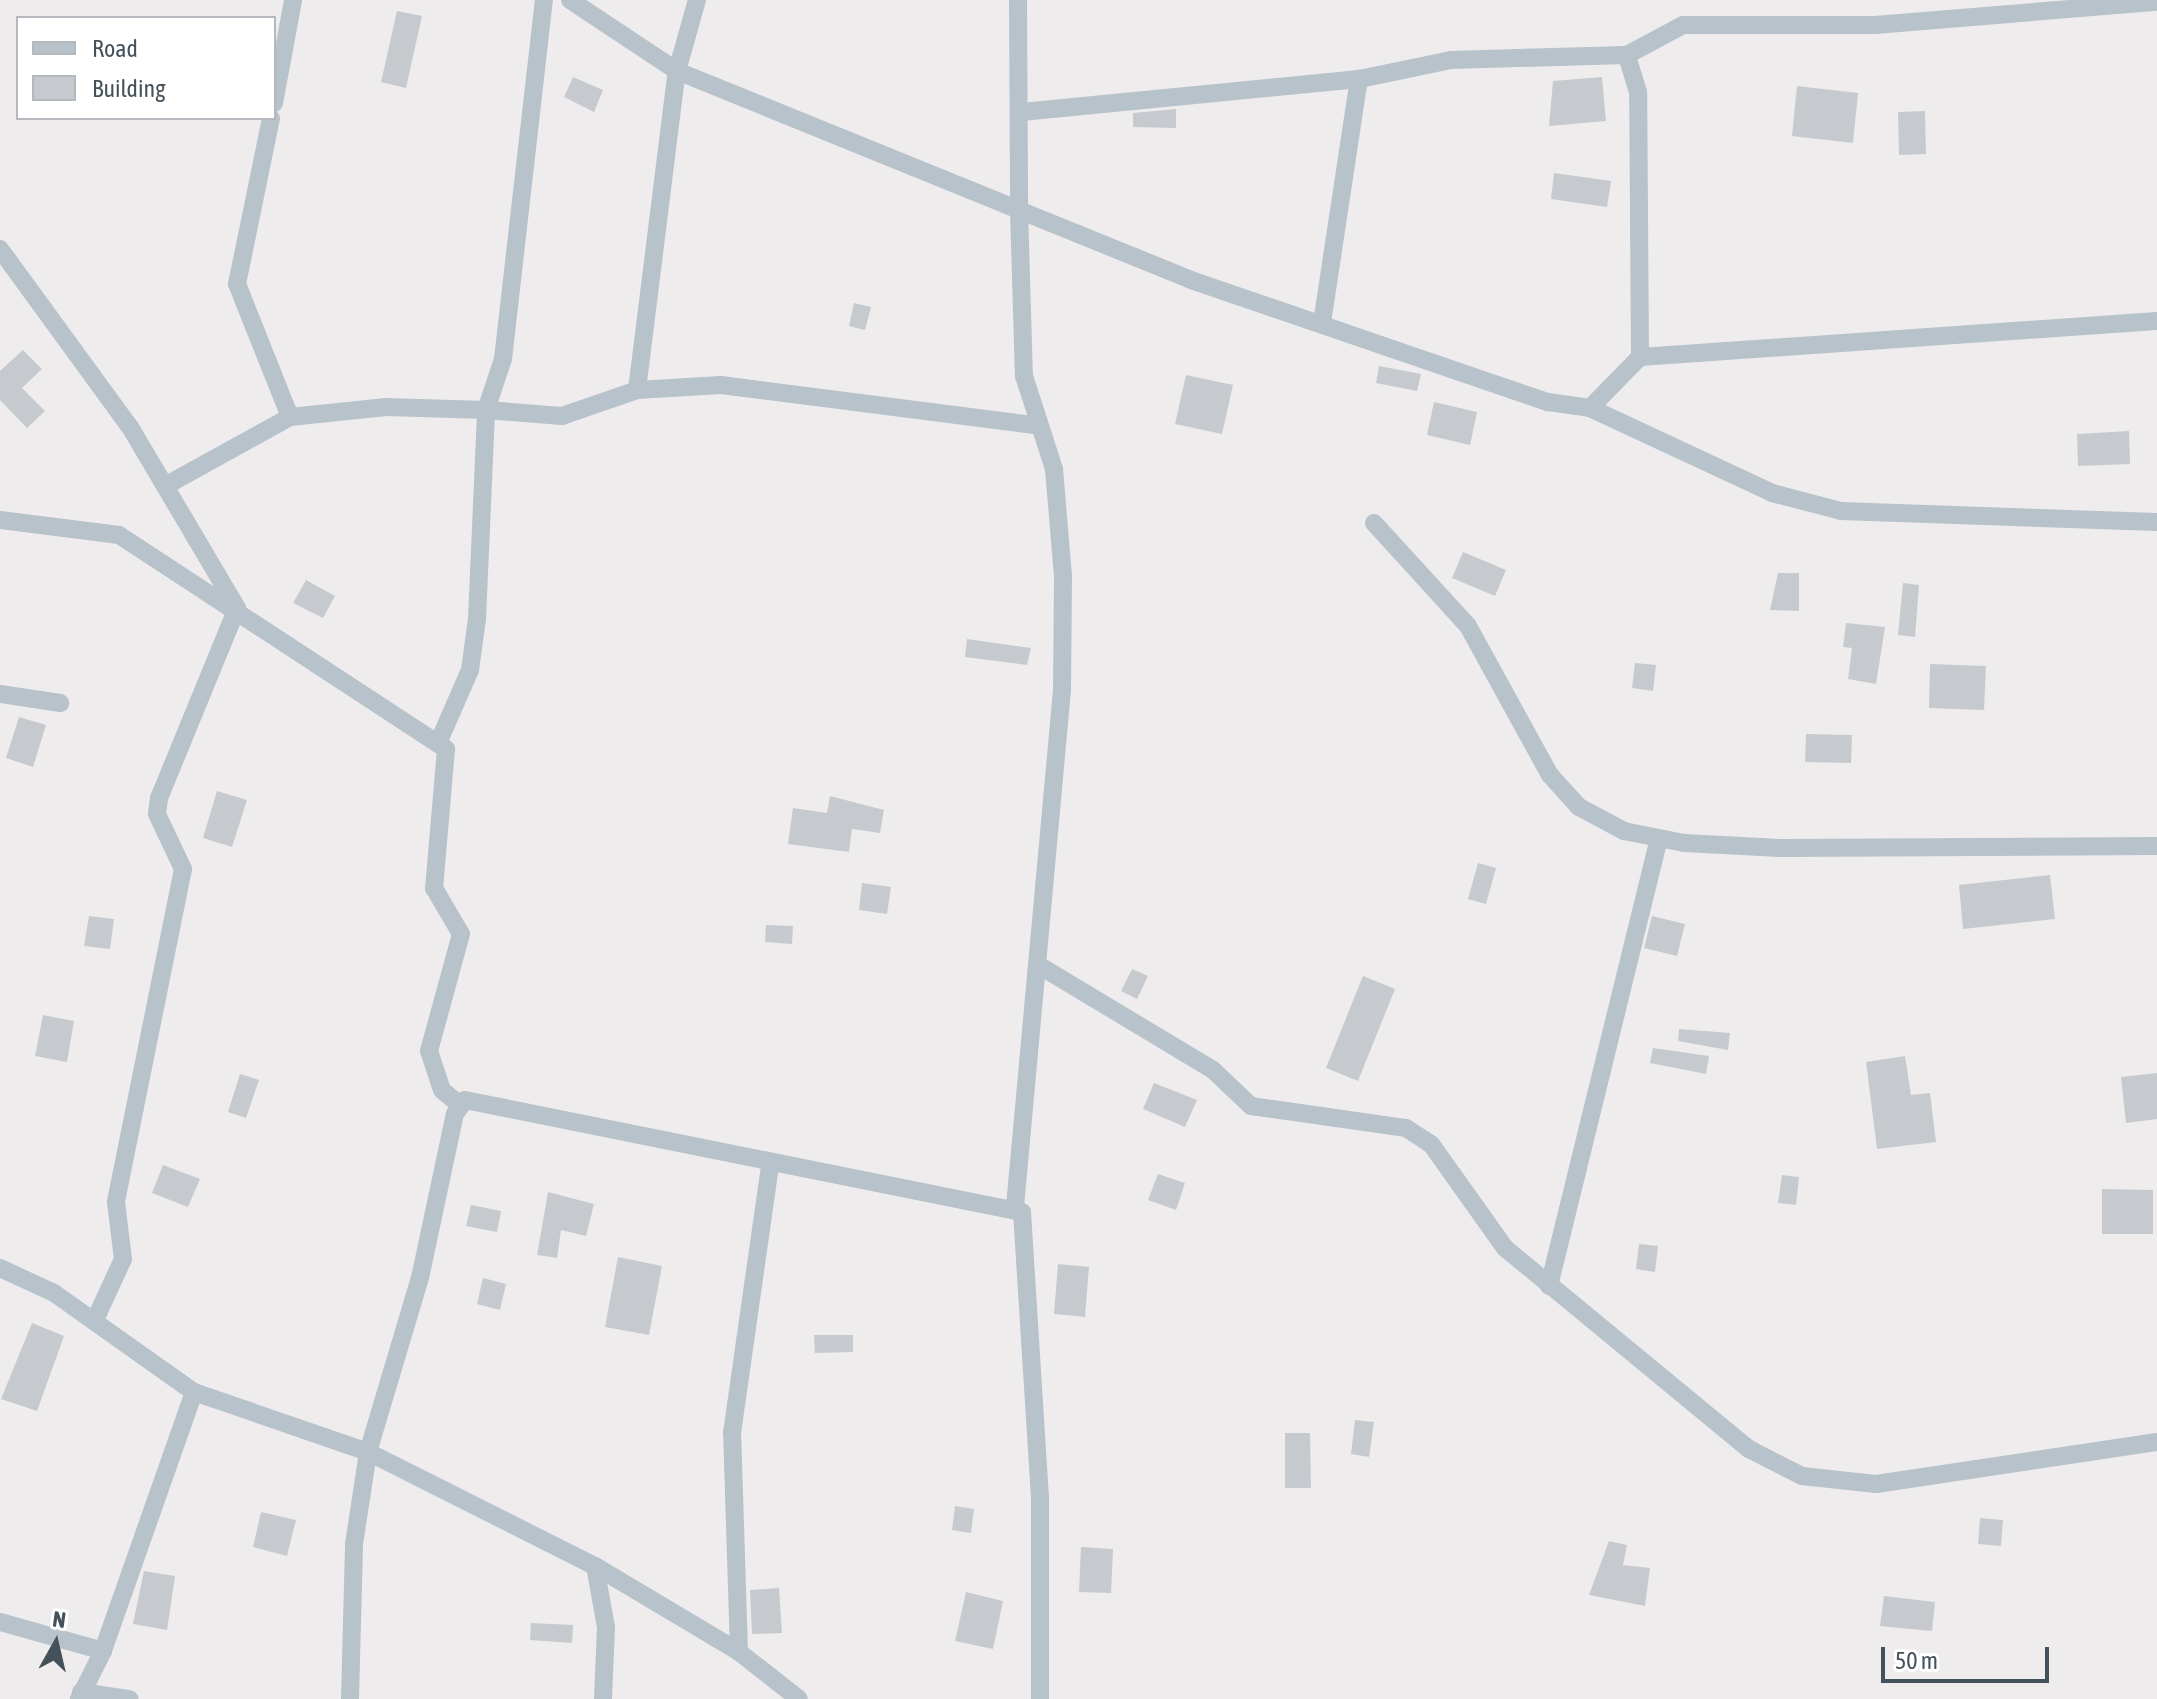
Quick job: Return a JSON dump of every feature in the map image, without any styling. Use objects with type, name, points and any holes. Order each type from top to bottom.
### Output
[{"type":"street","points":[[276,92],[293,0]]},
{"type":"street","points":[[439,741],[470,670],[477,619],[486,410],[503,359],[544,0]]},
{"type":"street","points":[[570,0],[677,71],[1191,280],[1548,402],[1590,408],[1772,493],[1841,511],[2157,522]]},
{"type":"street","points":[[637,390],[677,71],[697,0]]},
{"type":"street","points":[[1018,0],[1024,376],[1034,425],[1054,469],[1063,576],[1040,966],[1015,1206],[1027,1224],[1031,1262],[1040,1699]]},
{"type":"street","points":[[1022,112],[1359,79],[1451,60],[1627,55],[1683,25],[1875,25],[2157,2]]},
{"type":"street","points":[[1627,55],[1638,92],[1640,357]]},
{"type":"street","points":[[1322,323],[1359,79]]},
{"type":"street","points":[[271,120],[237,284],[290,417]]},
{"type":"street","points":[[0,249],[165,486],[237,608]]},
{"type":"street","points":[[1590,408],[1640,357],[2157,321]]},
{"type":"street","points":[[165,486],[290,417],[386,407],[562,416],[637,390],[721,385],[1034,425]]},
{"type":"street","points":[[0,520],[119,535],[237,608],[439,741],[449,765],[434,888],[461,934],[429,1051],[442,1090],[460,1105],[484,1102],[770,1166],[1015,1206]]},
{"type":"street","points":[[1374,523],[1468,626],[1550,775],[1579,807],[1624,831],[1659,838],[1781,848],[2157,846]]},
{"type":"street","points":[[95,1320],[123,1259],[116,1202],[183,869],[157,814],[159,798],[237,608]]},
{"type":"street","points":[[0,694],[60,703]]},
{"type":"street","points":[[1549,1286],[1659,838]]},
{"type":"street","points":[[1040,966],[1213,1070],[1251,1106],[1406,1128],[1431,1144],[1505,1248],[1749,1449],[1802,1476],[1876,1484],[2157,1442]]},
{"type":"street","points":[[350,1699],[354,1544],[368,1452],[460,1105]]},
{"type":"street","points":[[739,1652],[732,1433],[770,1166]]},
{"type":"street","points":[[0,1268],[95,1320],[194,1392],[368,1452],[595,1566],[739,1652],[799,1699]]},
{"type":"street","points":[[129,1699],[80,1696],[103,1651],[194,1392]]},
{"type":"street","points":[[595,1566],[606,1627],[603,1699]]},
{"type":"street","points":[[0,1622],[103,1651]]},
{"type":"building","points":[[397,11],[422,16],[406,88],[381,82]]},
{"type":"building","points":[[573,77],[603,90],[594,112],[564,97]]},
{"type":"building","points":[[1602,77],[1606,121],[1549,126],[1553,81]]},
{"type":"building","points":[[1797,86],[1858,93],[1853,143],[1792,136]]},
{"type":"building","points":[[1176,109],[1176,128],[1133,127],[1133,113]]},
{"type":"building","points":[[1925,111],[1926,154],[1899,155],[1898,112]]},
{"type":"building","points":[[1554,173],[1611,181],[1607,207],[1551,199]]},
{"type":"building","points":[[854,303],[871,307],[865,330],[849,326]]},
{"type":"building","points":[[23,350],[42,369],[22,388],[45,411],[27,428],[0,400],[0,371]]},
{"type":"building","points":[[1379,366],[1421,374],[1417,391],[1376,383]]},
{"type":"building","points":[[1186,375],[1233,385],[1222,434],[1175,424]]},
{"type":"building","points":[[1434,402],[1477,412],[1470,445],[1427,435]]},
{"type":"building","points":[[2129,431],[2130,464],[2078,466],[2077,434]]},
{"type":"building","points":[[1463,552],[1506,570],[1495,596],[1452,578]]},
{"type":"building","points":[[1778,573],[1799,573],[1799,611],[1770,610]]},
{"type":"building","points":[[306,580],[335,596],[323,618],[293,603]]},
{"type":"building","points":[[1903,583],[1919,585],[1915,637],[1898,635]]},
{"type":"building","points":[[1846,623],[1885,627],[1876,684],[1848,679],[1852,648],[1843,647]]},
{"type":"building","points":[[967,639],[1031,648],[1027,665],[965,657]]},
{"type":"building","points":[[1635,663],[1656,665],[1653,691],[1632,688]]},
{"type":"building","points":[[1930,664],[1986,666],[1984,710],[1929,708]]},
{"type":"building","points":[[19,717],[46,725],[33,767],[6,758]]},
{"type":"building","points":[[1806,734],[1852,735],[1851,763],[1805,762]]},
{"type":"building","points":[[217,791],[247,800],[232,847],[203,838]]},
{"type":"building","points":[[830,796],[884,810],[880,833],[852,829],[849,852],[788,844],[793,808],[827,813]]},
{"type":"building","points":[[1478,863],[1496,868],[1486,904],[1468,899]]},
{"type":"building","points":[[2050,875],[2055,919],[1963,929],[1959,885]]},
{"type":"building","points":[[862,883],[891,887],[887,914],[859,910]]},
{"type":"building","points":[[89,916],[114,919],[110,949],[84,946]]},
{"type":"building","points":[[1652,916],[1685,924],[1677,956],[1644,948]]},
{"type":"building","points":[[766,925],[793,926],[792,944],[765,942]]},
{"type":"building","points":[[1132,969],[1148,976],[1137,999],[1121,991]]},
{"type":"building","points":[[1363,976],[1395,989],[1358,1081],[1326,1068]]},
{"type":"building","points":[[43,1015],[74,1021],[67,1062],[35,1056]]},
{"type":"building","points":[[1679,1029],[1730,1033],[1728,1050],[1678,1041]]},
{"type":"building","points":[[1653,1048],[1709,1056],[1706,1074],[1650,1063]]},
{"type":"building","points":[[1905,1056],[1911,1095],[1930,1093],[1936,1142],[1877,1149],[1866,1062]]},
{"type":"building","points":[[2157,1073],[2157,1119],[2126,1123],[2121,1077]]},
{"type":"building","points":[[240,1074],[259,1080],[246,1118],[228,1112]]},
{"type":"building","points":[[1154,1083],[1197,1100],[1185,1127],[1143,1109]]},
{"type":"building","points":[[163,1165],[200,1179],[188,1207],[152,1193]]},
{"type":"building","points":[[1158,1174],[1185,1183],[1176,1210],[1148,1200]]},
{"type":"building","points":[[1782,1175],[1799,1177],[1796,1205],[1778,1203]]},
{"type":"building","points":[[2102,1189],[2153,1190],[2153,1234],[2102,1234]]},
{"type":"building","points":[[548,1192],[594,1204],[586,1236],[561,1230],[557,1258],[537,1255]]},
{"type":"building","points":[[471,1205],[501,1211],[497,1232],[466,1226]]},
{"type":"building","points":[[1639,1244],[1658,1246],[1655,1272],[1636,1269]]},
{"type":"building","points":[[618,1257],[662,1266],[649,1335],[605,1327]]},
{"type":"building","points":[[1058,1264],[1089,1267],[1085,1317],[1054,1314]]},
{"type":"building","points":[[483,1278],[506,1284],[500,1310],[477,1304]]},
{"type":"building","points":[[32,1323],[64,1336],[37,1411],[1,1399]]},
{"type":"building","points":[[814,1335],[853,1335],[853,1352],[815,1353]]},
{"type":"building","points":[[1355,1420],[1374,1422],[1369,1457],[1351,1454]]},
{"type":"building","points":[[1285,1433],[1310,1433],[1311,1488],[1285,1488]]},
{"type":"building","points":[[955,1506],[974,1509],[971,1533],[952,1530]]},
{"type":"building","points":[[261,1512],[296,1520],[287,1556],[253,1547]]},
{"type":"building","points":[[1980,1518],[2003,1520],[2001,1546],[1978,1544]]},
{"type":"building","points":[[1609,1541],[1627,1545],[1623,1565],[1650,1568],[1645,1606],[1589,1595]]},
{"type":"building","points":[[1081,1547],[1113,1549],[1111,1593],[1079,1592]]},
{"type":"building","points":[[144,1571],[175,1576],[167,1630],[133,1624]]},
{"type":"building","points":[[779,1588],[782,1633],[752,1634],[750,1590]]},
{"type":"building","points":[[966,1592],[1003,1601],[993,1649],[955,1641]]},
{"type":"building","points":[[1884,1596],[1935,1602],[1932,1631],[1880,1626]]},
{"type":"building","points":[[531,1623],[573,1625],[572,1643],[530,1640]]}]
